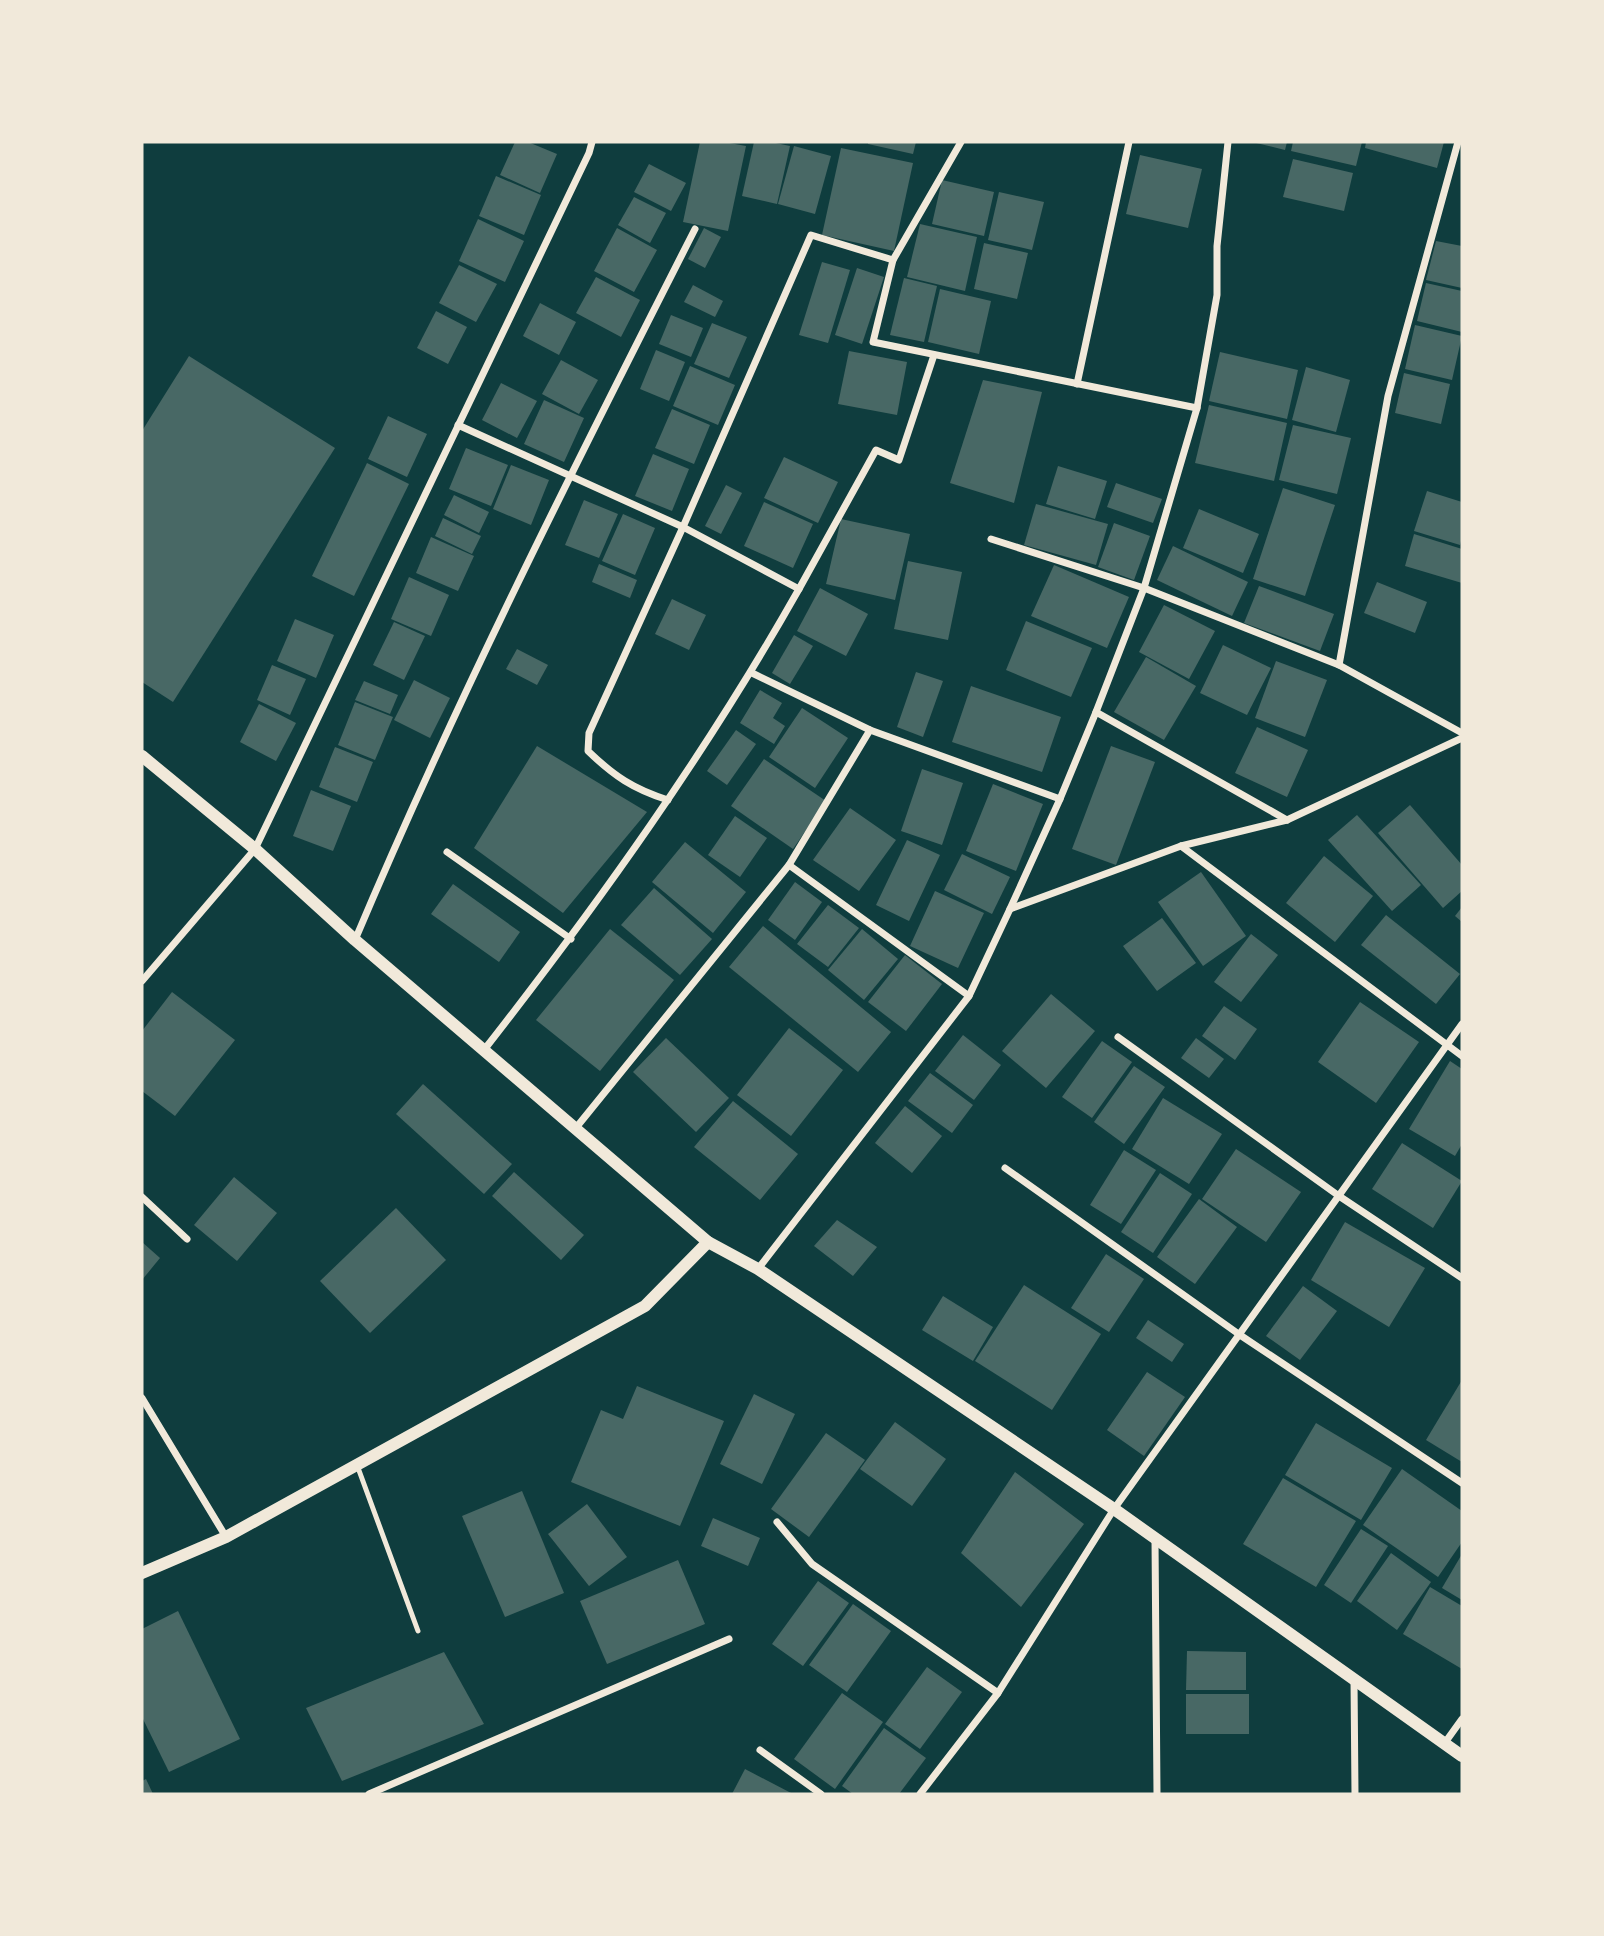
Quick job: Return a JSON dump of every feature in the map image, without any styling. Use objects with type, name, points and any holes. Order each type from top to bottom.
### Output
[{"type":"street","points":[[142,981],[255,849],[590,153],[592,142]]},
{"type":"street","points":[[961,142],[893,260],[873,342],[1198,408]]},
{"type":"street","points":[[1077,384],[1129,142]]},
{"type":"street","points":[[758,1269],[969,996],[1060,799],[1143,589],[1198,408],[1217,295],[1217,246],[1228,142]]},
{"type":"street","points":[[1339,665],[1388,396],[1458,142]]},
{"type":"street","points":[[355,940],[404,825],[569,477],[695,229]]},
{"type":"street","points":[[668,800],[640,791],[611,773],[588,751],[589,733],[811,235],[893,260]]},
{"type":"street","points":[[484,1050],[571,939],[752,673],[876,450],[899,460],[934,355]]},
{"type":"street","points":[[458,425],[683,527],[799,589]]},
{"type":"street","points":[[991,539],[1143,589],[1339,665],[1462,735]]},
{"type":"street","points":[[752,673],[870,730],[1060,799]]},
{"type":"street","points":[[1096,712],[1287,820]]},
{"type":"street","points":[[575,1129],[789,865],[870,730]]},
{"type":"street","points":[[1010,909],[1181,846],[1287,820],[1462,735]]},
{"type":"street","points":[[142,756],[255,849],[355,940],[708,1242],[758,1269],[1114,1509],[1462,1756]]},
{"type":"street","points":[[1181,846],[1462,1056]]},
{"type":"street","points":[[447,852],[571,939]]},
{"type":"street","points":[[789,865],[969,996]]},
{"type":"street","points":[[920,1794],[998,1693],[1114,1509],[1462,1024]]},
{"type":"street","points":[[1118,1037],[1339,1196],[1462,1278]]},
{"type":"street","points":[[1005,1168],[1240,1335],[1462,1483]]},
{"type":"street","points":[[142,1197],[187,1239]]},
{"type":"street","points":[[142,1573],[226,1537],[645,1306],[708,1242]]},
{"type":"street","points":[[142,1398],[226,1537]]},
{"type":"street","points":[[777,1522],[812,1564],[998,1693]]},
{"type":"street","points":[[1155,1539],[1157,1794]]},
{"type":"street","points":[[369,1794],[729,1639]]},
{"type":"street","points":[[1354,1680],[1355,1794]]},
{"type":"street","points":[[1444,1744],[1462,1719]]},
{"type":"street","points":[[760,1751],[821,1794]]},
{"type":"lane","points":[[357,1465],[418,1631]]},
{"type":"building","points":[[515,142],[528,142],[557,154],[540,193],[500,175]]},
{"type":"building","points":[[700,142],[746,146],[728,231],[683,222]]},
{"type":"building","points":[[754,142],[790,146],[777,204],[742,196]]},
{"type":"building","points":[[868,142],[916,142],[913,154]]},
{"type":"building","points":[[1252,142],[1287,142],[1285,150]]},
{"type":"building","points":[[1293,142],[1362,142],[1356,166],[1291,151]]},
{"type":"building","points":[[1366,142],[1444,142],[1437,168],[1365,148]]},
{"type":"building","points":[[794,146],[831,156],[815,214],[778,204]]},
{"type":"building","points":[[841,148],[913,163],[894,251],[822,235]]},
{"type":"building","points":[[1140,155],[1202,169],[1188,228],[1126,214]]},
{"type":"building","points":[[1293,159],[1353,173],[1344,211],[1283,197]]},
{"type":"building","points":[[649,164],[686,183],[671,211],[634,192]]},
{"type":"building","points":[[496,176],[541,195],[524,235],[479,216]]},
{"type":"building","points":[[942,180],[994,192],[984,236],[932,224]]},
{"type":"building","points":[[999,192],[1044,202],[1032,250],[988,240]]},
{"type":"building","points":[[634,197],[666,213],[650,243],[618,225]]},
{"type":"building","points":[[478,219],[524,241],[505,282],[459,261]]},
{"type":"building","points":[[920,224],[977,237],[965,291],[907,277]]},
{"type":"building","points":[[617,228],[657,250],[634,292],[594,271]]},
{"type":"building","points":[[704,228],[721,237],[705,268],[688,259]]},
{"type":"building","points":[[1436,241],[1462,246],[1462,288],[1426,280]]},
{"type":"building","points":[[984,243],[1028,253],[1017,299],[974,289]]},
{"type":"building","points":[[822,262],[850,270],[828,343],[799,335]]},
{"type":"building","points":[[459,265],[497,284],[476,322],[439,303]]},
{"type":"building","points":[[857,268],[884,277],[862,344],[835,335]]},
{"type":"building","points":[[596,277],[640,300],[621,337],[576,313]]},
{"type":"building","points":[[904,278],[937,286],[924,342],[890,335]]},
{"type":"building","points":[[1426,283],[1462,291],[1462,332],[1417,321]]},
{"type":"building","points":[[693,285],[723,301],[715,317],[684,302]]},
{"type":"building","points":[[940,289],[991,301],[979,354],[928,342]]},
{"type":"building","points":[[540,303],[576,322],[559,355],[523,336]]},
{"type":"building","points":[[436,311],[467,327],[448,364],[417,348]]},
{"type":"building","points":[[671,315],[703,328],[691,357],[659,344]]},
{"type":"building","points":[[712,323],[747,337],[729,378],[694,364]]},
{"type":"building","points":[[1415,325],[1462,336],[1452,380],[1405,369]]},
{"type":"building","points":[[656,350],[685,362],[669,401],[640,389]]},
{"type":"building","points":[[849,351],[907,362],[897,415],[838,404]]},
{"type":"building","points":[[1220,352],[1298,370],[1287,419],[1209,401]]},
{"type":"building","points":[[189,356],[335,448],[173,702],[142,682],[142,431]]},
{"type":"building","points":[[561,360],[598,380],[579,414],[542,394]]},
{"type":"building","points":[[690,366],[735,385],[718,425],[673,406]]},
{"type":"building","points":[[1306,367],[1350,380],[1336,432],[1292,420]]},
{"type":"building","points":[[1404,373],[1450,384],[1441,424],[1395,413]]},
{"type":"building","points":[[983,380],[1042,392],[1014,503],[950,483]]},
{"type":"building","points":[[501,383],[537,401],[517,438],[482,420]]},
{"type":"building","points":[[544,400],[584,418],[564,462],[524,444]]},
{"type":"building","points":[[1209,405],[1287,423],[1274,481],[1195,463]]},
{"type":"building","points":[[672,409],[710,425],[694,464],[655,448]]},
{"type":"building","points":[[388,416],[427,434],[407,477],[368,459]]},
{"type":"building","points":[[1293,425],[1351,438],[1337,494],[1279,480]]},
{"type":"building","points":[[466,448],[508,465],[491,506],[449,489]]},
{"type":"building","points":[[653,454],[689,469],[672,511],[635,496]]},
{"type":"building","points":[[784,457],[838,482],[818,523],[764,498]]},
{"type":"building","points":[[367,463],[409,484],[354,596],[312,576]]},
{"type":"building","points":[[511,465],[549,480],[531,525],[493,509]]},
{"type":"building","points":[[1058,466],[1107,481],[1095,519],[1046,504]]},
{"type":"building","points":[[1116,483],[1162,499],[1153,523],[1107,507]]},
{"type":"building","points":[[726,485],[742,493],[721,534],[705,526]]},
{"type":"building","points":[[1283,488],[1335,505],[1305,596],[1253,579]]},
{"type":"building","points":[[1427,491],[1462,502],[1460,545],[1414,531]]},
{"type":"building","points":[[454,495],[489,512],[479,533],[444,515]]},
{"type":"building","points":[[584,500],[618,514],[599,558],[565,545]]},
{"type":"building","points":[[764,502],[813,524],[793,568],[744,546]]},
{"type":"building","points":[[1036,504],[1108,524],[1096,565],[1024,545]]},
{"type":"building","points":[[1199,509],[1259,534],[1243,573],[1183,548]]},
{"type":"building","points":[[623,514],[655,528],[635,575],[602,561]]},
{"type":"building","points":[[443,518],[481,536],[472,554],[435,536]]},
{"type":"building","points":[[841,519],[910,534],[895,600],[826,584]]},
{"type":"building","points":[[1114,523],[1150,536],[1134,580],[1098,567]]},
{"type":"building","points":[[1414,534],[1462,549],[1462,583],[1405,566]]},
{"type":"building","points":[[431,537],[474,556],[458,591],[416,573]]},
{"type":"building","points":[[1173,546],[1248,582],[1232,616],[1157,580]]},
{"type":"building","points":[[908,561],[962,572],[948,640],[894,629]]},
{"type":"building","points":[[599,564],[637,580],[630,598],[592,582]]},
{"type":"building","points":[[1054,565],[1129,597],[1107,648],[1031,616]]},
{"type":"building","points":[[409,577],[449,595],[431,636],[391,619]]},
{"type":"building","points":[[1377,582],[1427,602],[1415,633],[1364,613]]},
{"type":"building","points":[[1259,586],[1334,614],[1320,651],[1244,623]]},
{"type":"building","points":[[820,588],[868,614],[846,656],[797,631]]},
{"type":"building","points":[[672,599],[706,615],[689,650],[655,634]]},
{"type":"building","points":[[1164,605],[1215,631],[1189,679],[1139,652]]},
{"type":"building","points":[[295,619],[334,635],[316,678],[277,661]]},
{"type":"building","points":[[1026,621],[1092,648],[1071,697],[1006,670]]},
{"type":"building","points":[[394,622],[425,636],[404,680],[373,665]]},
{"type":"building","points":[[794,635],[813,646],[790,684],[772,673]]},
{"type":"building","points":[[1223,645],[1271,668],[1247,715],[1200,693]]},
{"type":"building","points":[[517,649],[548,665],[537,685],[506,669]]},
{"type":"building","points":[[1146,657],[1196,686],[1164,740],[1114,712]]},
{"type":"building","points":[[1276,661],[1327,680],[1305,737],[1255,718]]},
{"type":"building","points":[[272,665],[306,679],[290,715],[257,700]]},
{"type":"building","points":[[916,672],[943,681],[923,737],[897,727]]},
{"type":"building","points":[[414,680],[450,698],[430,738],[394,720]]},
{"type":"building","points":[[364,681],[398,695],[390,714],[355,700]]},
{"type":"building","points":[[971,686],[1061,717],[1042,772],[952,742]]},
{"type":"building","points":[[760,690],[782,703],[773,718],[785,726],[774,744],[740,723]]},
{"type":"building","points":[[355,702],[393,717],[375,760],[338,745]]},
{"type":"building","points":[[259,704],[296,723],[276,761],[240,742]]},
{"type":"building","points":[[802,708],[848,738],[815,788],[769,757]]},
{"type":"building","points":[[1257,727],[1308,750],[1287,797],[1235,773]]},
{"type":"building","points":[[736,730],[756,744],[727,785],[707,771]]},
{"type":"building","points":[[537,746],[647,812],[563,913],[474,848]]},
{"type":"building","points":[[1111,746],[1155,762],[1116,865],[1072,849]]},
{"type":"building","points":[[335,747],[373,762],[357,802],[319,787]]},
{"type":"building","points":[[764,759],[826,801],[793,849],[731,806]]},
{"type":"building","points":[[922,769],[963,783],[942,845],[901,831]]},
{"type":"building","points":[[993,784],[1043,804],[1016,871],[966,851]]},
{"type":"building","points":[[311,790],[351,806],[333,851],[293,836]]},
{"type":"building","points":[[1410,805],[1462,865],[1462,891],[1443,908],[1378,833]]},
{"type":"building","points":[[850,808],[896,840],[859,891],[813,860]]},
{"type":"building","points":[[1357,815],[1421,885],[1392,911],[1328,840]]},
{"type":"building","points":[[735,816],[767,838],[740,877],[708,855]]},
{"type":"building","points":[[907,840],[940,855],[909,921],[876,905]]},
{"type":"building","points":[[685,842],[746,892],[713,933],[652,882]]},
{"type":"building","points":[[962,854],[1010,877],[992,914],[944,890]]},
{"type":"building","points":[[1324,856],[1373,896],[1335,942],[1286,903]]},
{"type":"building","points":[[1201,872],[1246,936],[1203,966],[1158,902]]},
{"type":"building","points":[[795,882],[822,902],[795,940],[768,920]]},
{"type":"building","points":[[453,884],[520,932],[499,962],[431,914]]},
{"type":"building","points":[[654,888],[712,939],[680,975],[621,925]]},
{"type":"building","points":[[935,891],[984,913],[958,968],[910,946]]},
{"type":"building","points":[[828,905],[859,928],[828,967],[797,944]]},
{"type":"building","points":[[1462,907],[1462,922],[1455,916]]},
{"type":"building","points":[[1386,915],[1460,974],[1436,1004],[1361,945]]},
{"type":"building","points":[[1162,918],[1196,963],[1157,991],[1123,946]]},
{"type":"building","points":[[763,926],[891,1032],[858,1072],[729,967]]},
{"type":"building","points":[[610,929],[674,980],[600,1071],[536,1020]]},
{"type":"building","points":[[862,929],[898,959],[864,1000],[828,970]]},
{"type":"building","points":[[1251,934],[1278,955],[1241,1002],[1214,982]]},
{"type":"building","points":[[905,955],[942,984],[906,1031],[868,1002]]},
{"type":"building","points":[[172,992],[235,1040],[175,1116],[142,1091],[142,1031]]},
{"type":"building","points":[[1051,994],[1095,1031],[1046,1088],[1002,1051]]},
{"type":"building","points":[[1360,1002],[1419,1042],[1376,1103],[1318,1062]]},
{"type":"building","points":[[1224,1006],[1257,1029],[1235,1060],[1202,1036]]},
{"type":"building","points":[[789,1028],[843,1070],[791,1136],[737,1095]]},
{"type":"building","points":[[963,1035],[1001,1065],[974,1100],[935,1071]]},
{"type":"building","points":[[666,1038],[729,1098],[696,1132],[633,1072]]},
{"type":"building","points":[[1196,1038],[1224,1059],[1209,1078],[1181,1058]]},
{"type":"building","points":[[1102,1041],[1132,1062],[1092,1118],[1062,1097]]},
{"type":"building","points":[[1450,1061],[1462,1069],[1462,1144],[1455,1156],[1409,1129]]},
{"type":"building","points":[[1134,1066],[1165,1087],[1124,1144],[1094,1122]]},
{"type":"building","points":[[930,1073],[973,1105],[952,1133],[908,1101]]},
{"type":"building","points":[[423,1084],[512,1164],[484,1194],[396,1114]]},
{"type":"building","points":[[1163,1098],[1222,1134],[1189,1184],[1132,1149]]},
{"type":"building","points":[[733,1101],[798,1154],[760,1200],[694,1147]]},
{"type":"building","points":[[905,1106],[942,1136],[912,1173],[875,1143]]},
{"type":"building","points":[[1402,1143],[1462,1181],[1433,1228],[1372,1189]]},
{"type":"building","points":[[1236,1149],[1301,1192],[1266,1242],[1202,1199]]},
{"type":"building","points":[[1124,1150],[1156,1170],[1121,1224],[1090,1205]]},
{"type":"building","points":[[514,1172],[584,1235],[561,1260],[492,1196]]},
{"type":"building","points":[[1160,1173],[1192,1194],[1153,1253],[1121,1232]]},
{"type":"building","points":[[234,1177],[277,1213],[237,1261],[194,1225]]},
{"type":"building","points":[[1199,1199],[1237,1227],[1195,1284],[1157,1257]]},
{"type":"building","points":[[396,1208],[446,1260],[370,1333],[320,1281]]},
{"type":"building","points":[[837,1220],[877,1247],[853,1276],[814,1246]]},
{"type":"building","points":[[1345,1222],[1425,1268],[1389,1327],[1311,1280]]},
{"type":"building","points":[[142,1242],[160,1258],[142,1280]]},
{"type":"building","points":[[1106,1254],[1144,1279],[1109,1332],[1071,1308]]},
{"type":"building","points":[[1024,1285],[1101,1334],[1052,1410],[975,1361]]},
{"type":"building","points":[[1303,1286],[1337,1311],[1300,1360],[1266,1336]]},
{"type":"building","points":[[943,1296],[993,1327],[973,1361],[922,1330]]},
{"type":"building","points":[[1148,1320],[1184,1344],[1172,1362],[1136,1338]]},
{"type":"building","points":[[1147,1372],[1185,1397],[1144,1456],[1107,1430]]},
{"type":"building","points":[[1462,1380],[1462,1462],[1426,1440]]},
{"type":"building","points":[[637,1386],[724,1421],[680,1526],[571,1482],[601,1410],[623,1419]]},
{"type":"building","points":[[754,1394],[795,1414],[762,1484],[720,1464]]},
{"type":"building","points":[[895,1422],[946,1459],[912,1506],[860,1469]]},
{"type":"building","points":[[1316,1423],[1392,1468],[1361,1520],[1285,1475]]},
{"type":"building","points":[[826,1433],[865,1460],[809,1537],[771,1509]]},
{"type":"building","points":[[1402,1469],[1462,1511],[1462,1542],[1438,1577],[1363,1525]]},
{"type":"building","points":[[1015,1472],[1084,1524],[1021,1607],[961,1553]]},
{"type":"building","points":[[1283,1478],[1356,1521],[1316,1587],[1243,1544]]},
{"type":"building","points":[[522,1491],[564,1593],[505,1617],[462,1516]]},
{"type":"building","points":[[587,1504],[627,1557],[589,1586],[548,1534]]},
{"type":"building","points":[[713,1518],[760,1538],[748,1566],[701,1546]]},
{"type":"building","points":[[1361,1529],[1388,1546],[1351,1603],[1324,1585]]},
{"type":"building","points":[[1391,1553],[1431,1582],[1397,1630],[1357,1601]]},
{"type":"building","points":[[1462,1554],[1462,1600],[1442,1588]]},
{"type":"building","points":[[678,1560],[705,1624],[607,1664],[580,1601]]},
{"type":"building","points":[[818,1581],[849,1603],[803,1666],[772,1644]]},
{"type":"building","points":[[1430,1587],[1462,1606],[1462,1669],[1403,1634]]},
{"type":"building","points":[[853,1604],[891,1631],[847,1692],[809,1665]]},
{"type":"building","points":[[178,1611],[240,1739],[169,1772],[142,1717],[142,1629]]},
{"type":"building","points":[[1187,1651],[1246,1652],[1246,1690],[1186,1690]]},
{"type":"building","points":[[444,1652],[484,1724],[342,1781],[306,1708]]},
{"type":"building","points":[[927,1667],[962,1692],[920,1749],[885,1724]]},
{"type":"building","points":[[842,1693],[883,1722],[835,1789],[794,1759]]},
{"type":"building","points":[[1186,1694],[1249,1694],[1249,1734],[1186,1734]]},
{"type":"building","points":[[884,1728],[926,1758],[899,1794],[853,1794],[842,1786]]},
{"type":"building","points":[[745,1769],[793,1794],[732,1794]]},
{"type":"building","points":[[146,1779],[153,1794],[142,1794],[142,1781]]}]
